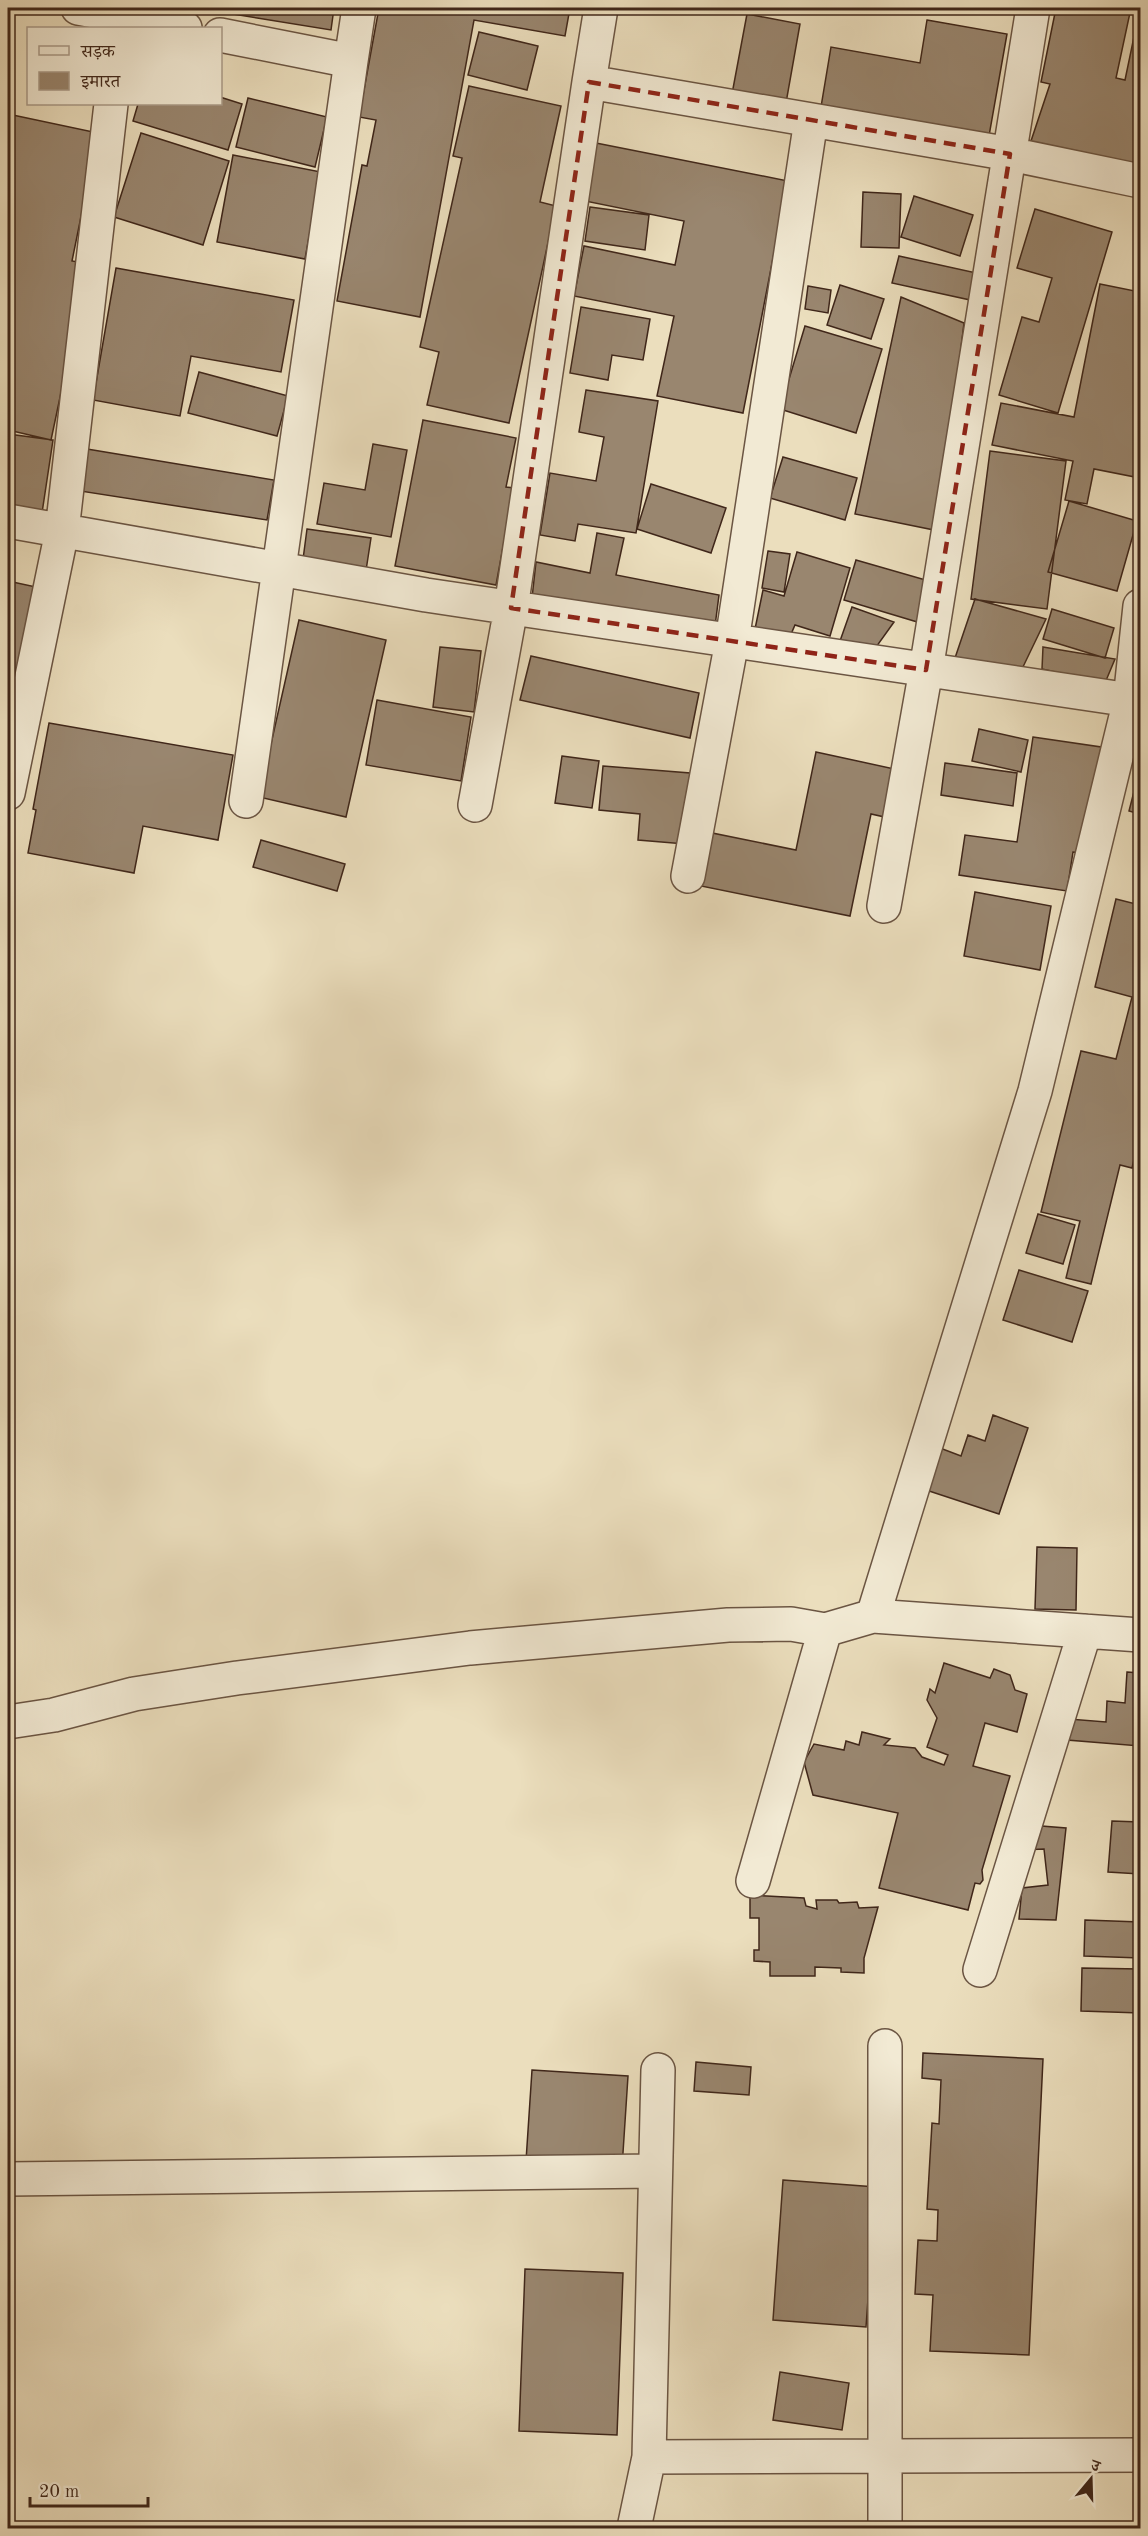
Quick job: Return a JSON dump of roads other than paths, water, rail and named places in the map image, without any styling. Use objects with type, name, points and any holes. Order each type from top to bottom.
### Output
[{"type":"street","points":[[78,8],[179,27]]},
{"type":"street","points":[[246,801],[359,8]]},
{"type":"street","points":[[476,805],[511,608],[601,8]]},
{"type":"street","points":[[884,906],[926,670],[1033,8]]},
{"type":"street","points":[[222,35],[351,61]]},
{"type":"street","points":[[589,82],[1010,154],[1140,180]]},
{"type":"street","points":[[8,793],[62,531],[111,105]]},
{"type":"street","points":[[688,876],[732,641],[811,120]]},
{"type":"street","points":[[8,521],[511,608],[1130,700]]},
{"type":"street","points":[[873,1616],[1035,1091],[1130,700],[1140,606]]},
{"type":"street","points":[[8,1722],[54,1714],[134,1694],[237,1678],[470,1648],[728,1625],[791,1624],[825,1630],[873,1616],[1140,1635]]},
{"type":"street","points":[[753,1881],[825,1630]]},
{"type":"street","points":[[980,1970],[1085,1631]]},
{"type":"street","points":[[885,2046],[887,2456],[885,2529]]},
{"type":"street","points":[[634,2529],[649,2457],[658,2070]]},
{"type":"street","points":[[8,2179],[655,2172]]},
{"type":"street","points":[[649,2457],[1140,2456]]}]
